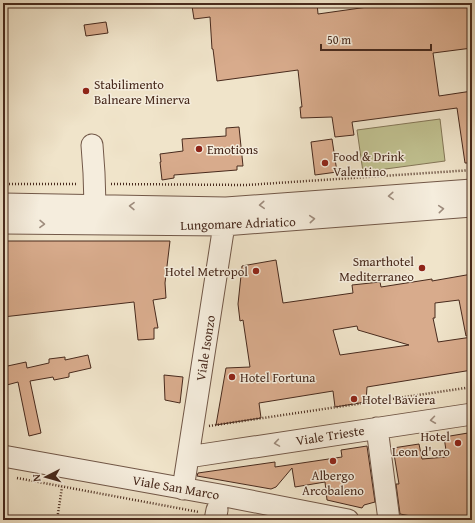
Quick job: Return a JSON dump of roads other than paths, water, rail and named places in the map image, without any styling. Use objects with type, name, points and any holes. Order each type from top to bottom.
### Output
[{"type":"street","points":[[92,145],[94,205]]},
{"type":"street","name":"Lungomare Adriatico","points":[[3,204],[94,205],[225,216],[472,190]]},
{"type":"street","name":"Lungomare Adriatico","points":[[3,223],[472,206]]},
{"type":"street","name":"Viale Isonzo","points":[[183,488],[225,216]]},
{"type":"street","name":"Viale Trieste","points":[[188,457],[472,414]]},
{"type":"street","points":[[377,428],[389,520]]},
{"type":"street","name":"Viale San Marco","points":[[3,456],[183,488],[348,520]]},
{"type":"place","name":"Stabilimento Balneare Minerva","points":[[86,91]]},
{"type":"place","name":"Emotions","points":[[199,149]]},
{"type":"place","name":"Food & Drink Valentino","points":[[325,163]]},
{"type":"place","name":"Smarthotel Mediterraneo","points":[[422,268]]},
{"type":"place","name":"Hotel Metropol","points":[[256,271]]},
{"type":"place","name":"Hotel Fortuna","points":[[232,377]]},
{"type":"place","name":"Hotel Baviera","points":[[354,399]]},
{"type":"place","name":"Hotel Leon d'oro","points":[[458,443]]},
{"type":"place","name":"Albergo Arcobaleno","points":[[333,461]]}]
